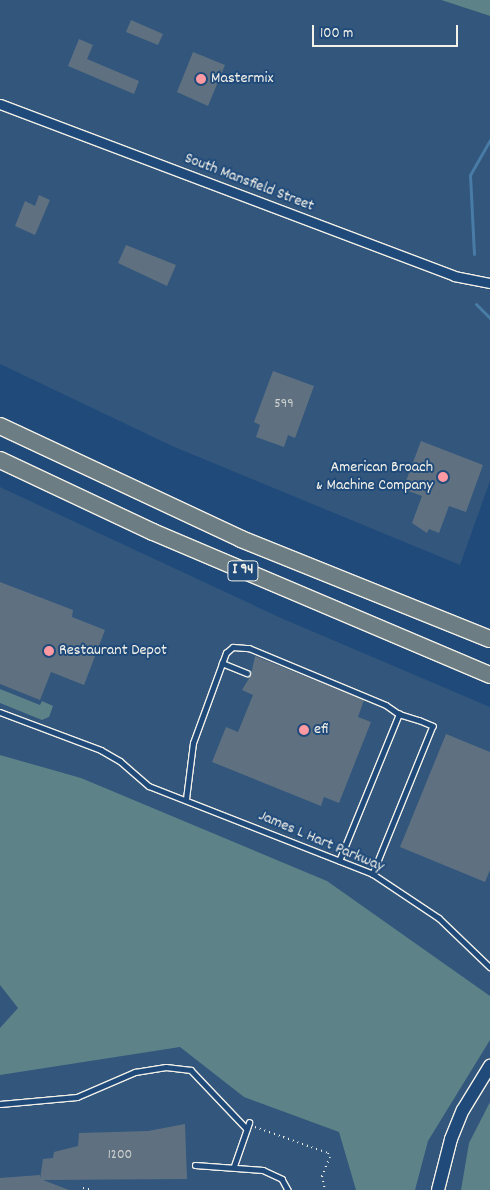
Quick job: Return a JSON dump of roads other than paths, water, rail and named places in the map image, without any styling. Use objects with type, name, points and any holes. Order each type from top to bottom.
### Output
[{"type":"highway","name":"I 94","points":[[0,426],[241,539],[490,639]]},
{"type":"highway","name":"I 94","points":[[0,460],[171,540],[490,675]]},
{"type":"street","name":"South Mansfield Street","points":[[0,104],[454,276],[490,283]]},
{"type":"street","points":[[438,1190],[451,1139],[463,1110],[490,1066]]},
{"type":"lane","points":[[186,799],[193,743],[226,653],[233,648],[250,648],[386,705],[399,714],[433,726],[373,874]]},
{"type":"lane","points":[[222,663],[247,673]]},
{"type":"lane","name":"James L Hart Parkway","points":[[0,712],[101,750],[120,761],[149,786],[373,874],[439,918],[490,967]]},
{"type":"lane","points":[[339,861],[399,714]]},
{"type":"lane","points":[[0,1104],[77,1097],[135,1072],[166,1067],[191,1070],[247,1129]]},
{"type":"lane","points":[[234,1166],[249,1123]]},
{"type":"lane","points":[[195,1165],[234,1166],[263,1170],[282,1179],[288,1190]]},
{"type":"waterway","points":[[474,254],[470,175],[490,140]]},
{"type":"waterway","points":[[476,304],[490,318]]},
{"type":"place","name":"Mastermix","points":[[201,79]]},
{"type":"place","name":"American Broach & Machine Company","points":[[443,477]]},
{"type":"place","name":"Restaurant Depot","points":[[49,651]]},
{"type":"place","name":"efi","points":[[304,730]]}]
